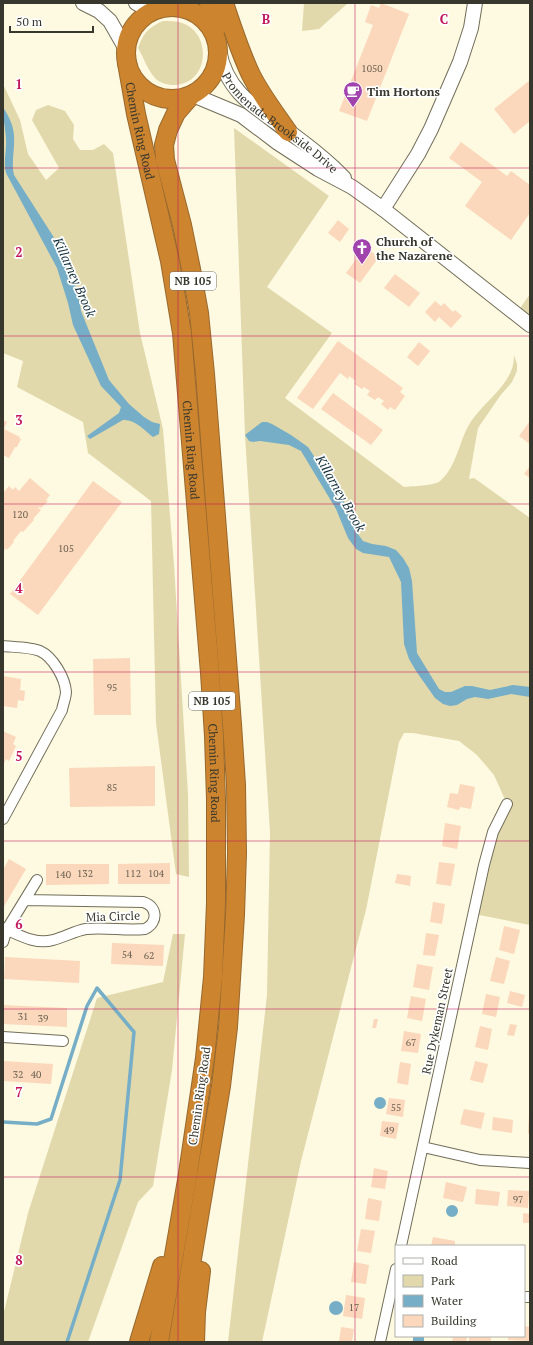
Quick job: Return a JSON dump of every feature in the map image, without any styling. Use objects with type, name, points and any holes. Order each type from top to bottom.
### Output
[{"type":"highway","points":[[209,3],[217,43],[218,65],[212,78],[202,89],[191,96],[176,100],[163,99],[150,94],[139,86],[131,75],[126,56],[129,36],[136,24],[146,15],[158,8],[172,6],[186,8],[198,14],[209,24],[217,43]]},
{"type":"highway","points":[[224,3],[233,31],[251,75],[288,132]]},
{"type":"highway","name":"Chemin Ring Road","points":[[126,56],[136,114],[170,261],[182,333],[210,665],[214,736],[217,851],[213,977],[205,1058],[187,1180],[159,1342]]},
{"type":"highway","name":"Chemin Ring Road","points":[[178,1342],[221,1086],[228,1027],[235,916],[237,853],[236,785],[232,724],[199,313],[182,225],[165,160],[164,145],[168,130],[176,113],[191,96]]},
{"type":"highway","points":[[139,1342],[159,1278],[193,1106],[205,1058]]},
{"type":"highway","points":[[196,1342],[196,1312],[220,1127],[221,1086]]},
{"type":"street","points":[[83,3],[99,11],[110,21],[126,56]]},
{"type":"street","points":[[136,3],[158,8]]},
{"type":"street","points":[[382,209],[418,154],[434,122],[460,62],[471,28],[475,3]]},
{"type":"street","name":"Promenade Brookside Drive","points":[[217,43],[221,63],[230,81],[242,96],[261,113],[322,156],[352,187]]},
{"type":"street","name":"Promenade Brookside Drive","points":[[191,96],[241,115],[278,143],[318,169],[352,187],[530,325]]},
{"type":"street","points":[[3,646],[40,651],[52,661],[62,675],[66,692],[62,710],[3,819]]},
{"type":"street","name":"Rue Dykeman Street","points":[[401,1245],[484,865],[493,832],[507,804]]},
{"type":"street","points":[[3,942],[5,928],[37,880]]},
{"type":"street","name":"Mia Circle","points":[[5,928],[31,940],[42,941],[53,940],[86,929],[145,929],[152,924],[155,916],[153,908],[147,903],[143,902],[25,900]]},
{"type":"street","points":[[3,1037],[63,1041]]},
{"type":"street","points":[[423,1147],[480,1160],[530,1163]]},
{"type":"street","points":[[380,1342],[395,1275]]},
{"type":"green space","points":[[304,3],[348,3],[319,29],[302,31]]},
{"type":"green space","points":[[163,21],[175,21],[182,23],[192,29],[199,37],[203,58],[200,68],[194,77],[186,83],[172,85],[157,80],[149,69],[138,48],[147,31]]},
{"type":"green space","points":[[3,84],[20,120],[28,154],[46,180],[59,168],[32,120],[36,110],[48,105],[65,111],[74,125],[73,139],[80,150],[93,150],[104,144],[113,153],[140,333],[163,429],[174,565],[188,794],[189,877],[176,874],[156,723],[151,501],[88,453],[83,422],[17,387],[23,361],[3,353]]},
{"type":"green space","points":[[234,128],[329,196],[267,287],[332,333],[285,398],[404,487],[428,485],[440,481],[451,468],[464,435],[472,420],[499,390],[510,374],[514,355],[517,364],[517,371],[512,382],[500,396],[478,428],[469,479],[474,478],[530,518],[530,925],[474,914],[484,865],[507,804],[494,775],[477,755],[459,741],[413,733],[404,733],[399,742],[366,910],[301,1161],[262,1342],[228,1342],[267,995],[270,832],[245,435]]},
{"type":"green space","points":[[530,294],[530,319],[516,314]]},
{"type":"green space","points":[[173,934],[185,934],[172,1070],[153,1186],[138,1202],[88,1342],[3,1342],[3,1316],[28,1213],[97,998],[163,982]]},
{"type":"water","points":[[3,107],[14,132],[14,175],[53,236],[78,292],[81,311],[109,380],[129,404],[144,417],[152,422],[160,424],[159,434],[153,437],[143,428],[127,420],[123,420],[90,439],[87,436],[119,413],[121,407],[101,386],[73,325],[57,268],[6,173],[6,138]]},
{"type":"water","points":[[262,422],[272,424],[308,447],[346,505],[357,533],[363,541],[386,546],[396,550],[403,558],[409,568],[412,581],[417,653],[439,689],[445,692],[451,692],[465,686],[472,686],[490,690],[513,685],[530,687],[530,697],[511,694],[488,699],[475,697],[467,699],[457,705],[450,706],[443,704],[435,698],[409,659],[404,644],[401,582],[389,557],[363,553],[356,549],[348,538],[336,509],[301,451],[289,445],[249,441],[245,435]]},
{"type":"water","points":[[378,1097],[382,1097],[386,1103],[382,1109],[378,1109],[374,1105],[374,1101]]},
{"type":"water","points":[[450,1205],[454,1205],[458,1211],[454,1217],[450,1217],[446,1213],[446,1209]]},
{"type":"water","points":[[336,1301],[341,1303],[343,1308],[341,1313],[336,1315],[331,1313],[329,1308],[331,1303]]},
{"type":"water","points":[[413,1337],[424,1337],[424,1342],[413,1342]]},
{"type":"building","points":[[381,3],[409,14],[367,121],[339,111],[373,25],[365,22],[371,5],[379,8]]},
{"type":"building","points":[[530,80],[530,121],[514,134],[494,109]]},
{"type":"building","points":[[461,142],[507,176],[511,171],[530,185],[530,213],[511,240],[465,206],[482,182],[449,158]]},
{"type":"building","points":[[338,220],[349,229],[340,242],[328,233]]},
{"type":"building","name":"Church of the Nazarene","points":[[365,247],[379,257],[360,283],[346,273]]},
{"type":"building","points":[[395,274],[420,293],[409,307],[384,288]]},
{"type":"building","points":[[435,301],[441,306],[444,303],[453,312],[455,310],[462,316],[451,328],[439,317],[435,322],[425,312]]},
{"type":"building","points":[[338,341],[403,388],[400,392],[405,396],[395,410],[390,407],[388,410],[381,404],[384,401],[378,397],[375,400],[367,395],[370,391],[364,387],[362,389],[354,384],[356,381],[349,376],[348,379],[340,373],[313,409],[297,398]]},
{"type":"building","points":[[419,342],[430,351],[418,366],[407,357]]},
{"type":"building","points":[[333,393],[383,430],[371,445],[321,409]]},
{"type":"building","points":[[3,420],[7,422],[4,429],[20,437],[19,438],[21,439],[9,458],[3,455]]},
{"type":"building","points":[[530,421],[530,444],[519,436]]},
{"type":"building","points":[[530,466],[530,478],[524,474]]},
{"type":"building","points":[[30,478],[50,495],[46,500],[48,501],[41,508],[38,508],[41,510],[33,519],[34,520],[23,532],[21,531],[13,541],[14,542],[7,550],[6,548],[3,552],[3,493],[9,486],[13,490],[15,487],[19,491]]},
{"type":"building","points":[[93,481],[122,502],[38,615],[10,594]]},
{"type":"building","points":[[130,658],[131,715],[94,715],[93,659]]},
{"type":"building","points":[[3,676],[21,679],[20,690],[25,691],[24,701],[18,700],[17,708],[3,706]]},
{"type":"building","points":[[3,731],[16,737],[13,744],[16,746],[9,761],[6,759],[3,766]]},
{"type":"building","points":[[155,766],[155,806],[70,807],[69,768]]},
{"type":"building","points":[[460,784],[475,787],[471,809],[460,807],[459,810],[447,807],[450,793],[458,794]]},
{"type":"building","points":[[445,823],[461,826],[457,849],[442,846]]},
{"type":"building","points":[[9,859],[26,869],[3,908],[3,868]]},
{"type":"building","points":[[439,862],[455,864],[451,886],[436,884]]},
{"type":"building","points":[[170,863],[170,884],[118,884],[118,864]]},
{"type":"building","points":[[46,864],[109,864],[109,884],[46,885]]},
{"type":"building","points":[[397,874],[411,876],[410,886],[395,883]]},
{"type":"building","points":[[433,902],[445,904],[442,924],[430,922]]},
{"type":"building","points":[[504,926],[520,930],[514,954],[499,950]]},
{"type":"building","points":[[426,933],[439,935],[435,956],[423,955]]},
{"type":"building","points":[[112,943],[164,945],[163,966],[111,964]]},
{"type":"building","points":[[5,957],[80,961],[79,983],[4,979]]},
{"type":"building","points":[[496,957],[510,961],[504,984],[490,981]]},
{"type":"building","points":[[417,964],[433,967],[429,990],[413,987]]},
{"type":"building","points":[[510,991],[525,995],[522,1007],[507,1003]]},
{"type":"building","points":[[486,994],[500,997],[496,1017],[482,1014]]},
{"type":"building","points":[[411,996],[426,999],[422,1021],[407,1018]]},
{"type":"building","points":[[3,1005],[67,1008],[67,1027],[3,1024]]},
{"type":"building","points":[[374,1019],[378,1019],[376,1028],[372,1028]]},
{"type":"building","points":[[510,1024],[517,1025],[514,1036],[507,1035]]},
{"type":"building","points":[[480,1026],[492,1029],[488,1050],[475,1047]]},
{"type":"building","points":[[404,1031],[421,1034],[418,1053],[401,1051]]},
{"type":"building","points":[[3,1061],[53,1064],[51,1084],[3,1081]]},
{"type":"building","points":[[475,1061],[488,1064],[483,1083],[470,1080]]},
{"type":"building","points":[[400,1062],[411,1064],[408,1085],[397,1083]]},
{"type":"building","points":[[389,1098],[405,1100],[403,1117],[386,1114]]},
{"type":"building","points":[[464,1109],[485,1113],[481,1129],[460,1124]]},
{"type":"building","points":[[530,1115],[530,1134],[528,1133]]},
{"type":"building","points":[[493,1117],[513,1120],[512,1133],[492,1130]]},
{"type":"building","points":[[382,1121],[399,1123],[396,1139],[380,1136]]},
{"type":"building","points":[[374,1168],[388,1171],[385,1189],[371,1187]]},
{"type":"building","points":[[446,1182],[467,1187],[463,1202],[443,1198]]},
{"type":"building","points":[[476,1189],[500,1192],[498,1206],[475,1204]]},
{"type":"building","points":[[508,1190],[529,1191],[528,1208],[507,1206]]},
{"type":"building","points":[[368,1198],[382,1201],[379,1221],[365,1219]]},
{"type":"building","points":[[523,1213],[530,1214],[530,1223],[523,1223]]},
{"type":"building","points":[[361,1229],[375,1231],[371,1253],[357,1251]]},
{"type":"building","points":[[433,1237],[455,1241],[455,1245],[431,1245]]},
{"type":"building","points":[[354,1262],[369,1265],[366,1284],[351,1282]]},
{"type":"building","points":[[346,1295],[365,1298],[362,1319],[343,1316]]},
{"type":"building","points":[[525,1326],[530,1327],[530,1341],[508,1340],[508,1337],[525,1337]]},
{"type":"building","points":[[341,1327],[354,1329],[352,1342],[339,1342]]},
{"type":"building","points":[[450,1337],[467,1337],[466,1342],[452,1342],[453,1338]]},
{"type":"building","points":[[469,1337],[491,1337],[491,1342],[469,1341]]},
{"type":"waterway","points":[[3,1122],[37,1124],[51,1119],[87,1006],[97,988],[134,1032],[120,1180],[67,1342]]},
{"type":"place","name":"Tim Hortons","points":[[353,108]]},
{"type":"place","name":"Church of the Nazarene","points":[[362,265]]},
{"type":"water label","name":"Killarney Brook","points":[[75,277]]},
{"type":"water label","name":"Killarney Brook","points":[[341,493]]}]
